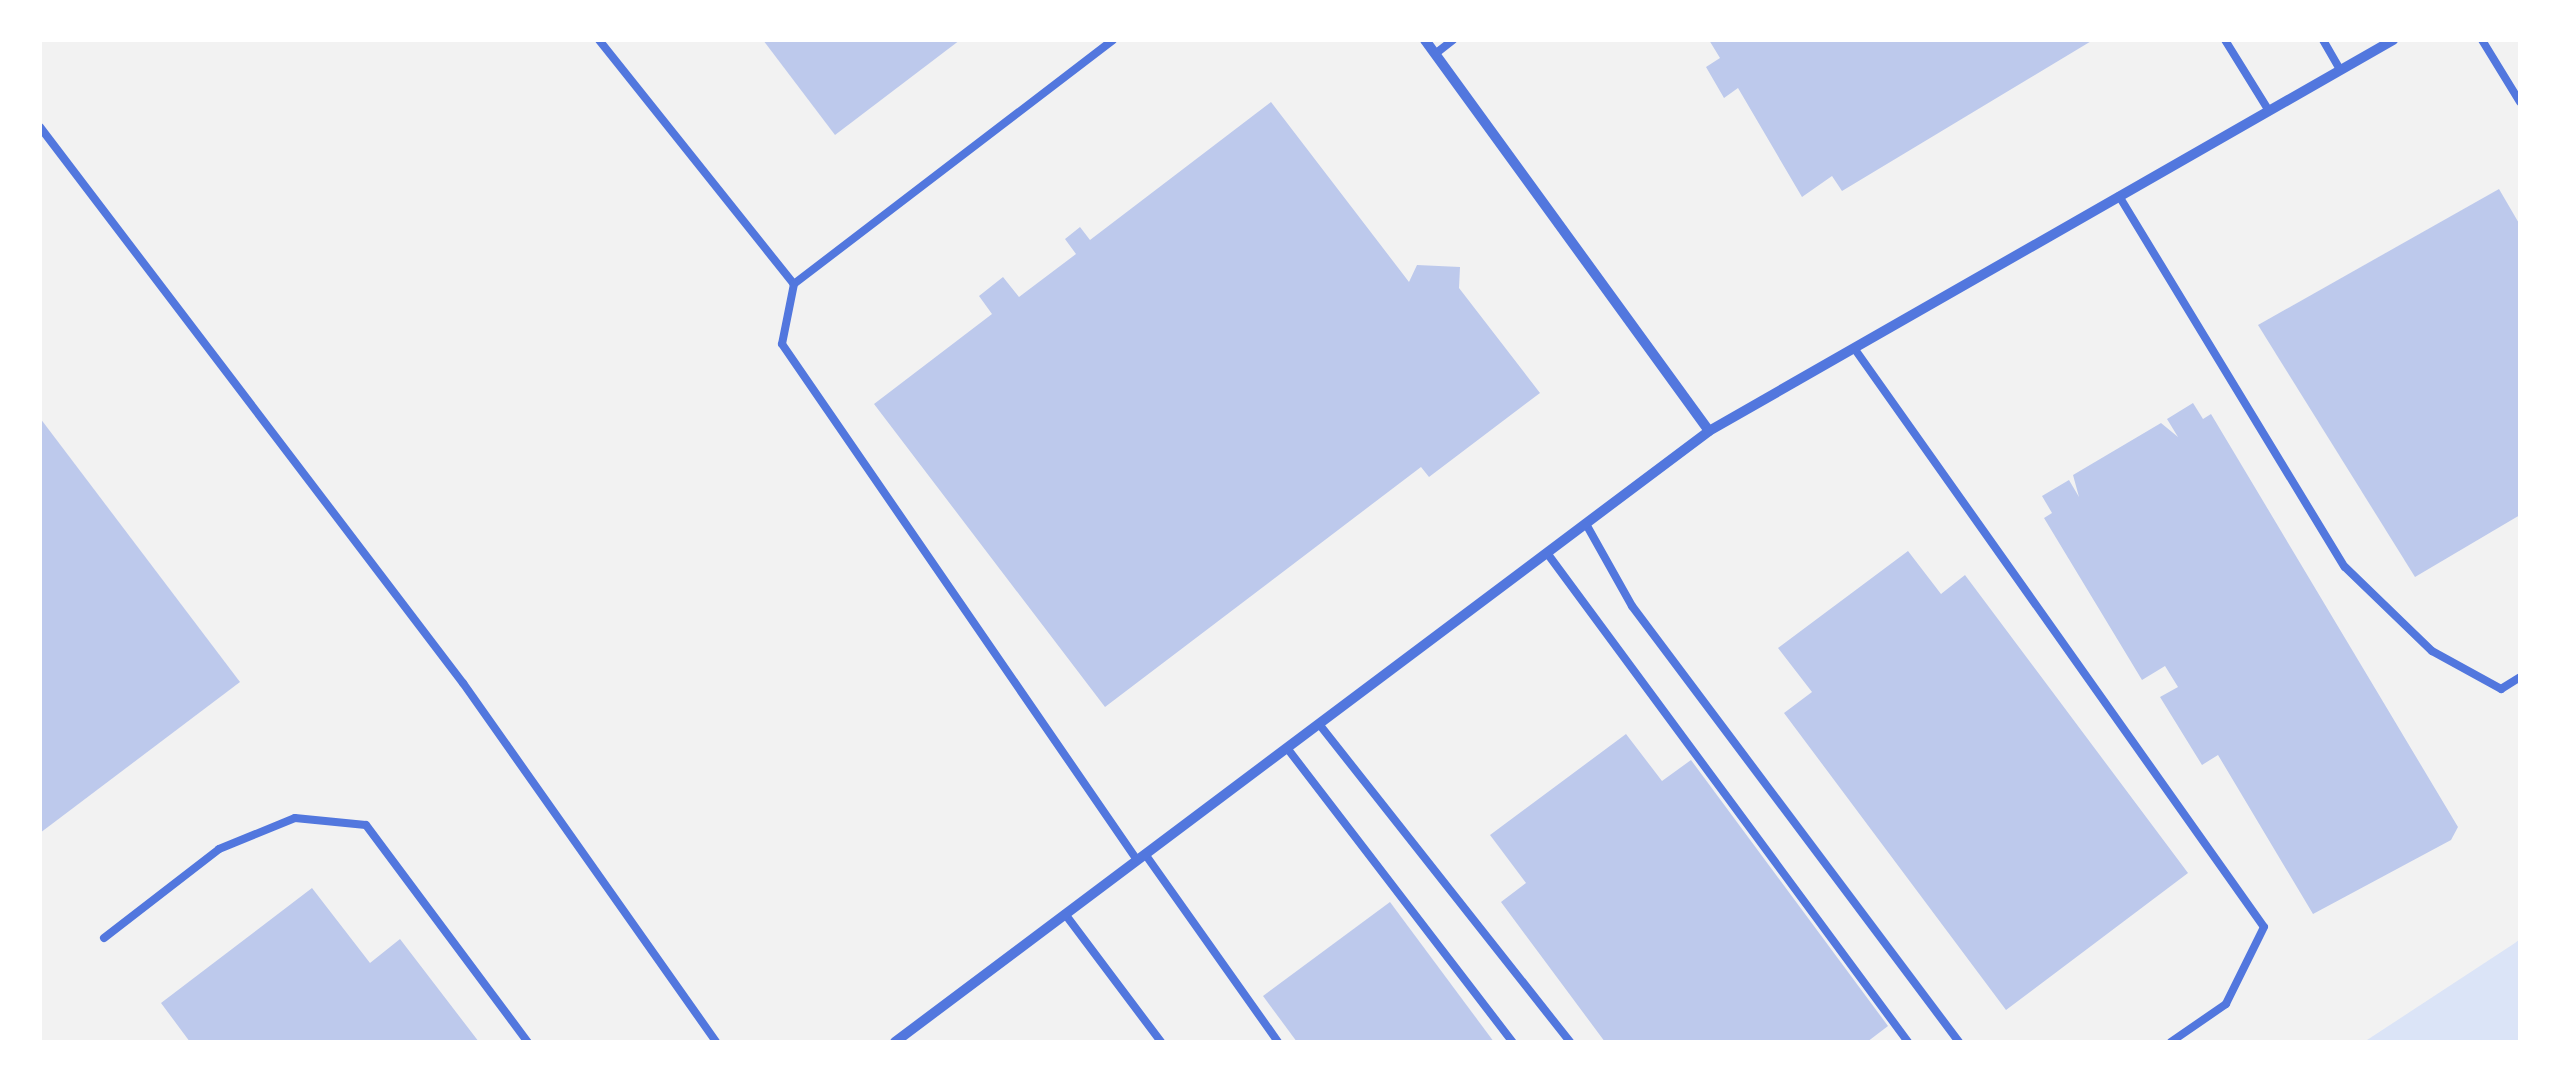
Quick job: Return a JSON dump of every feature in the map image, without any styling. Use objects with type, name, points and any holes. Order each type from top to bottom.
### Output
[{"type":"street","points":[[1425,40],[1709,431]]},
{"type":"street","points":[[895,1042],[1709,431],[2394,40]]},
{"type":"lane","points":[[599,40],[794,284]]},
{"type":"lane","points":[[1113,40],[794,284],[782,344],[1141,857],[1278,1042]]},
{"type":"lane","points":[[1435,54],[1453,40]]},
{"type":"lane","points":[[2225,40],[2269,111]]},
{"type":"lane","points":[[2323,40],[2340,70]]},
{"type":"lane","points":[[2482,40],[2520,102]]},
{"type":"lane","points":[[40,127],[464,683],[716,1042]]},
{"type":"lane","points":[[2119,196],[2345,566],[2432,651],[2501,689],[2520,677]]},
{"type":"lane","points":[[1854,348],[2264,927],[2226,1004],[2171,1042]]},
{"type":"lane","points":[[1586,524],[1632,606],[1958,1042]]},
{"type":"lane","points":[[1547,553],[1908,1042]]},
{"type":"lane","points":[[1318,724],[1570,1042]]},
{"type":"lane","points":[[1286,748],[1513,1042]]},
{"type":"lane","points":[[104,938],[219,848],[295,818],[366,826],[528,1042]]},
{"type":"lane","points":[[1065,914],[1161,1042]]},
{"type":"shaded area","points":[[2520,939],[2520,1042],[2364,1042],[2515,943]]},
{"type":"building","points":[[763,40],[960,40],[835,135]]},
{"type":"building","points":[[1709,40],[2093,40],[1842,191],[1832,176],[1802,197],[1738,88],[1724,98],[1706,67],[1720,58]]},
{"type":"building","points":[[1271,102],[1409,282],[1417,265],[1460,267],[1459,288],[1540,393],[1429,477],[1421,467],[1105,707],[874,404],[992,314],[979,296],[1003,277],[1019,297],[1076,254],[1065,239],[1080,227],[1090,240]]},
{"type":"building","points":[[2499,189],[2520,225],[2520,515],[2415,577],[2258,325]]},
{"type":"building","points":[[2193,403],[2203,419],[2211,414],[2458,827],[2451,840],[2313,914],[2218,755],[2202,765],[2160,697],[2178,687],[2165,666],[2142,680],[2044,518],[2052,513],[2042,496],[2069,480],[2079,497],[2073,475],[2161,423],[2178,437],[2167,419]]},
{"type":"building","points":[[40,418],[240,682],[40,833]]},
{"type":"building","points":[[1908,551],[1941,594],[1965,575],[2188,873],[2006,1010],[1784,713],[1812,692],[1778,648]]},
{"type":"building","points":[[1626,734],[1662,781],[1691,760],[1888,1026],[1867,1042],[1605,1042],[1501,902],[1526,883],[1490,835]]},
{"type":"building","points":[[312,888],[370,963],[400,939],[479,1042],[190,1042],[161,1003]]},
{"type":"building","points":[[1390,902],[1494,1042],[1297,1042],[1263,996]]}]
